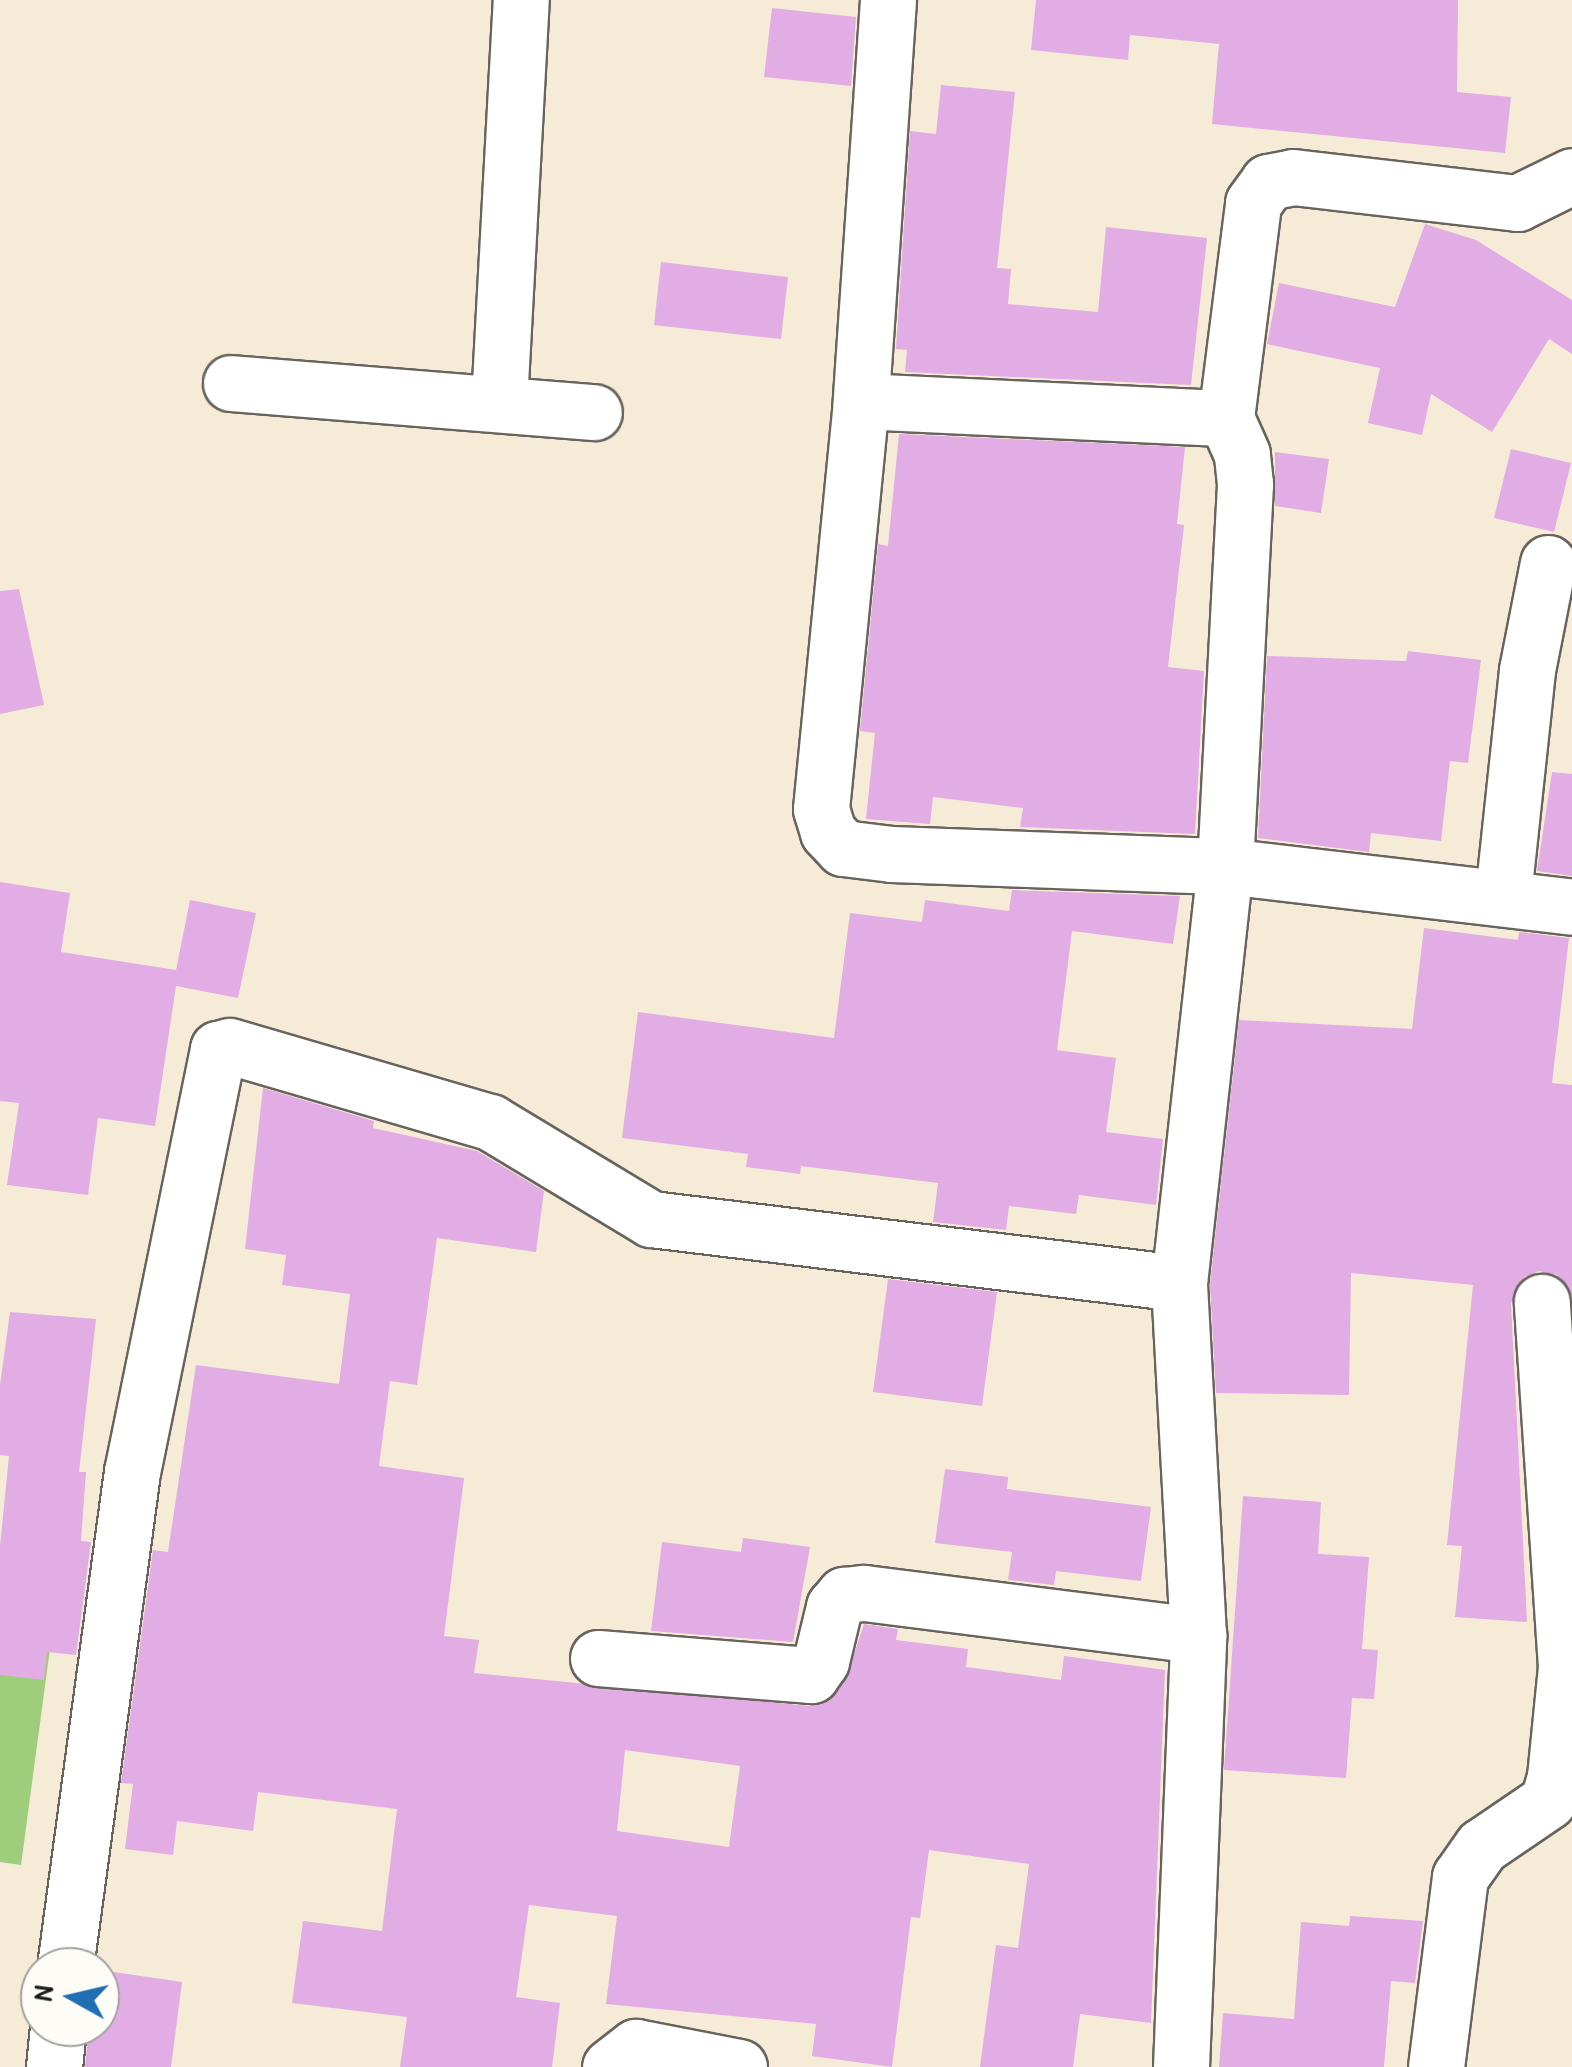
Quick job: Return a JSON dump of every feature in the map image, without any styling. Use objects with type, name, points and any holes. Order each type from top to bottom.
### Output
[{"type":"street","points":[[500,402],[521,0]]},
{"type":"street","points":[[888,0],[861,401],[821,809],[828,832],[843,848],[892,854],[1225,866],[1503,895],[1572,908]]},
{"type":"street","points":[[1181,2067],[1198,1635],[1180,1283],[1225,866],[1245,484],[1242,454],[1226,418],[1253,202],[1268,182],[1293,177],[1516,203],[1572,176]]},
{"type":"street","points":[[232,384],[594,412]]},
{"type":"street","points":[[861,401],[1226,418]]},
{"type":"street","points":[[1503,895],[1527,670],[1548,563]]},
{"type":"street","points":[[69,1947],[132,1472],[218,1049],[230,1046],[490,1122],[651,1219],[1180,1283]]},
{"type":"street","points":[[1436,2067],[1460,1877],[1482,1846],[1548,1801],[1555,1778],[1566,1667],[1542,1302]]},
{"type":"street","points":[[598,1658],[811,1674],[834,1607],[844,1595],[864,1593],[1198,1635]]},
{"type":"street","points":[[610,2067],[636,2048],[739,2067]]},
{"type":"green space","points":[[0,1551],[62,1559],[21,1865],[0,1862]]},
{"type":"building","points":[[1036,0],[1458,0],[1457,92],[1511,97],[1505,153],[1212,124],[1219,44],[1130,35],[1128,60],[1031,50]]},
{"type":"building","points":[[772,8],[856,17],[851,86],[764,77]]},
{"type":"building","points":[[941,85],[1015,92],[997,268],[1011,269],[1008,304],[1098,312],[1106,227],[1207,238],[1191,385],[905,372],[907,350],[896,349],[910,131],[936,134]]},
{"type":"building","points":[[1425,224],[1476,240],[1572,300],[1572,354],[1549,339],[1492,432],[1431,394],[1422,435],[1368,423],[1380,368],[1267,344],[1279,283],[1395,307]]},
{"type":"building","points":[[661,262],[788,277],[781,339],[654,325]]},
{"type":"building","points":[[899,434],[1185,447],[1177,524],[1184,525],[1168,667],[1204,671],[1195,834],[1020,827],[1023,808],[933,797],[930,824],[866,819],[875,733],[860,731],[878,544],[888,546]]},
{"type":"building","points":[[1511,449],[1571,463],[1554,532],[1494,518]]},
{"type":"building","points":[[1275,452],[1329,459],[1321,513],[1275,506]]},
{"type":"building","points":[[19,589],[44,705],[0,714],[0,591]]},
{"type":"building","points":[[1408,651],[1481,660],[1468,763],[1450,761],[1441,841],[1371,833],[1369,852],[1258,838],[1267,656],[1406,661]]},
{"type":"building","points":[[1552,772],[1572,774],[1572,876],[1537,871]]},
{"type":"building","points":[[0,882],[70,893],[61,952],[176,970],[190,900],[256,913],[238,998],[176,986],[155,1126],[98,1118],[88,1195],[7,1185],[19,1103],[0,1101]]},
{"type":"building","points":[[1012,890],[1180,896],[1173,944],[1072,931],[1057,1050],[1116,1058],[1106,1132],[1163,1139],[1156,1205],[1079,1195],[1076,1214],[1009,1206],[1006,1230],[933,1222],[938,1183],[801,1166],[800,1174],[746,1167],[748,1154],[622,1138],[638,1012],[834,1038],[850,913],[922,922],[925,900],[1009,911]]},
{"type":"building","points":[[1424,928],[1518,940],[1519,932],[1569,938],[1552,1083],[1572,1085],[1572,1296],[1557,1275],[1539,1271],[1524,1277],[1511,1303],[1527,1622],[1455,1617],[1462,1546],[1447,1545],[1473,1285],[1351,1273],[1349,1395],[1216,1393],[1210,1284],[1239,1020],[1412,1029]]},
{"type":"building","points":[[263,1088],[374,1121],[373,1128],[477,1151],[544,1191],[536,1252],[437,1238],[417,1385],[390,1381],[379,1466],[464,1478],[444,1636],[479,1640],[474,1673],[809,1706],[825,1703],[846,1679],[864,1624],[898,1629],[896,1640],[968,1649],[966,1667],[1061,1680],[1064,1656],[1165,1670],[1151,2023],[1080,2014],[1073,2067],[980,2067],[996,1945],[1018,1948],[1029,1864],[929,1850],[920,1918],[911,1917],[892,2067],[812,2056],[816,2024],[606,2004],[617,1916],[529,1905],[516,1997],[560,2003],[552,2067],[400,2067],[407,2017],[292,2003],[303,1921],[382,1931],[397,1809],[258,1792],[253,1831],[177,1821],[173,1855],[125,1849],[133,1784],[121,1783],[153,1550],[168,1552],[196,1365],[339,1384],[350,1294],[282,1285],[286,1255],[245,1249]],"holes":[[[625,1750],[740,1766],[729,1847],[617,1831]]]},
{"type":"building","points":[[888,1279],[997,1292],[982,1406],[873,1392]]},
{"type":"building","points":[[10,1312],[96,1319],[79,1472],[86,1472],[81,1541],[91,1542],[76,1655],[47,1652],[44,1680],[0,1675],[0,1546],[9,1456],[0,1455],[0,1385]]},
{"type":"building","points":[[945,1469],[1008,1477],[1007,1489],[1151,1507],[1141,1581],[1056,1571],[1054,1585],[1008,1580],[1012,1552],[935,1543]]},
{"type":"building","points":[[1243,1496],[1321,1502],[1318,1554],[1369,1557],[1362,1649],[1378,1650],[1374,1699],[1352,1698],[1346,1778],[1224,1770]]},
{"type":"building","points":[[743,1538],[810,1547],[793,1642],[651,1631],[662,1542],[741,1552]]},
{"type":"building","points":[[1350,1916],[1423,1921],[1415,1983],[1391,1981],[1384,2067],[1219,2067],[1223,2013],[1294,2019],[1301,1922],[1349,1926]]},
{"type":"building","points":[[120,1973],[182,1982],[171,2067],[85,2067],[87,2047],[120,2047]]}]
